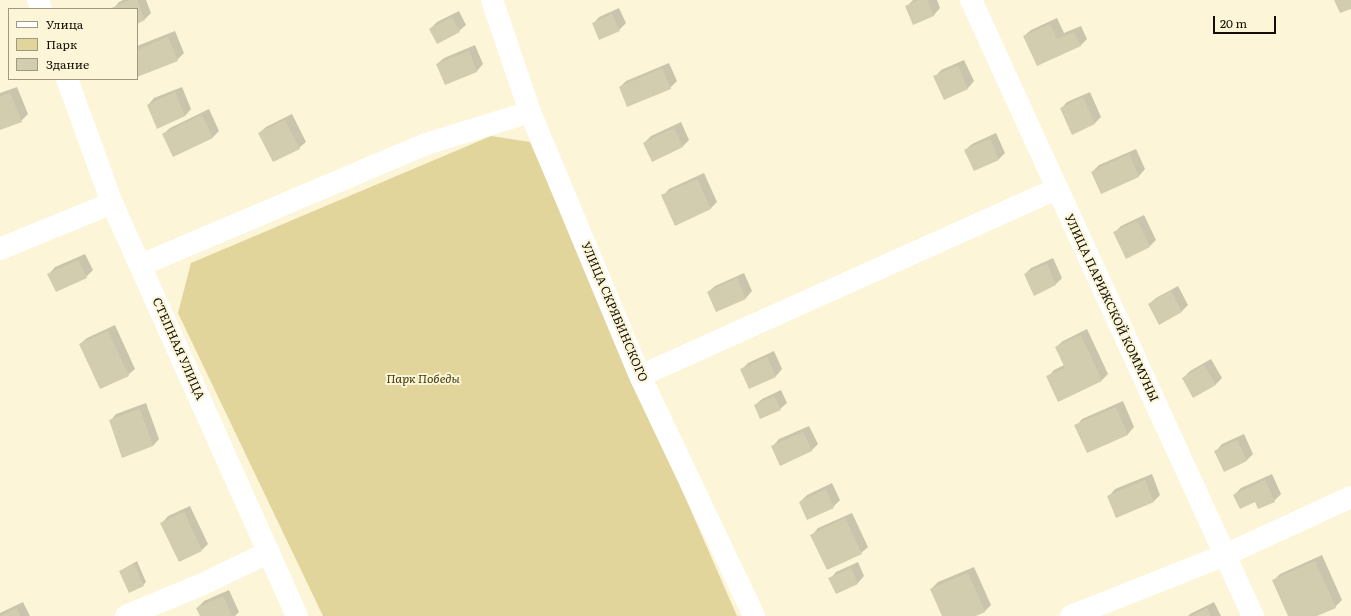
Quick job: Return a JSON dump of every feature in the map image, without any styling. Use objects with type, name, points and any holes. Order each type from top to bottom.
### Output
[{"type":"street","name":"УЛИЦА СКРЯБИНСКОГО","points":[[492,0],[530,112],[640,376],[754,616]]},
{"type":"street","name":"УЛИЦА ПАРИЖСКОЙ КОММУНЫ","points":[[971,0],[1253,616]]},
{"type":"street","name":"СТЕПНАЯ УЛИЦА","points":[[67,80],[112,203],[297,616]]},
{"type":"street","points":[[141,265],[426,144],[530,112]]},
{"type":"street","points":[[640,376],[1056,188]]},
{"type":"street","points":[[0,249],[112,203]]},
{"type":"street","points":[[1071,616],[1225,555],[1351,497]]},
{"type":"street","points":[[126,616],[203,584],[269,552]]},
{"type":"green space","name":"Парк Победы","points":[[491,136],[530,142],[737,616],[323,616],[178,313],[191,263]]},
{"type":"building","points":[[130,0],[137,0],[145,20],[138,24],[138,8],[111,8]]},
{"type":"building","points":[[919,0],[927,0],[934,16],[913,25],[905,6]]},
{"type":"building","points":[[1334,0],[1351,0],[1351,9],[1340,13]]},
{"type":"building","points":[[612,14],[620,31],[599,40],[592,23]]},
{"type":"building","points":[[452,17],[460,32],[437,44],[429,29]]},
{"type":"building","points":[[1050,24],[1057,39],[1074,32],[1081,46],[1037,66],[1023,36]]},
{"type":"building","points":[[168,37],[178,61],[138,77],[138,50]]},
{"type":"building","points":[[469,51],[477,72],[445,85],[436,64]]},
{"type":"building","points":[[958,66],[968,89],[944,100],[933,76]]},
{"type":"building","points":[[662,68],[671,89],[627,107],[619,87]]},
{"type":"building","points":[[175,92],[185,116],[157,129],[147,105]]},
{"type":"building","points":[[10,93],[22,122],[0,130],[0,97]]},
{"type":"building","points":[[1083,97],[1095,124],[1072,135],[1060,108]]},
{"type":"building","points":[[202,115],[213,138],[173,157],[162,134]]},
{"type":"building","points":[[285,120],[300,149],[273,162],[258,133]]},
{"type":"building","points":[[674,128],[683,147],[652,162],[643,143]]},
{"type":"building","points":[[990,139],[999,160],[974,171],[964,150]]},
{"type":"building","points":[[1129,154],[1139,177],[1101,194],[1091,172]]},
{"type":"building","points":[[697,179],[711,209],[675,226],[661,195]]},
{"type":"building","points":[[1137,221],[1150,247],[1126,259],[1113,232]]},
{"type":"building","points":[[78,260],[87,278],[56,292],[47,274]]},
{"type":"building","points":[[1047,264],[1056,285],[1034,296],[1024,274]]},
{"type":"building","points":[[737,278],[746,299],[716,312],[707,292]]},
{"type":"building","points":[[1171,291],[1182,312],[1159,325],[1148,304]]},
{"type":"building","points":[[108,331],[129,376],[100,389],[79,344]]},
{"type":"building","points":[[1081,335],[1102,381],[1058,402],[1046,376],[1065,368],[1055,347]]},
{"type":"building","points":[[767,357],[776,377],[749,389],[740,369]]},
{"type":"building","points":[[1204,365],[1216,385],[1193,398],[1182,378]]},
{"type":"building","points":[[774,396],[781,410],[760,419],[754,405]]},
{"type":"building","points":[[1116,407],[1128,435],[1087,453],[1074,425]]},
{"type":"building","points":[[140,409],[153,446],[122,458],[109,420]]},
{"type":"building","points":[[803,432],[812,451],[780,466],[771,446]]},
{"type":"building","points":[[1237,440],[1247,461],[1224,472],[1214,451]]},
{"type":"building","points":[[1145,480],[1154,502],[1116,518],[1107,496]]},
{"type":"building","points":[[1265,480],[1275,502],[1258,509],[1255,502],[1240,509],[1233,495]]},
{"type":"building","points":[[826,489],[834,508],[807,520],[799,502]]},
{"type":"building","points":[[184,512],[202,551],[179,562],[160,523]]},
{"type":"building","points":[[845,518],[862,554],[827,570],[810,535]]},
{"type":"building","points":[[1315,561],[1336,608],[1317,616],[1288,616],[1272,580]]},
{"type":"building","points":[[134,564],[144,586],[129,593],[119,571]]},
{"type":"building","points":[[851,568],[858,584],[836,594],[828,578]]},
{"type":"building","points":[[968,573],[985,612],[976,616],[942,616],[930,589]]},
{"type":"building","points":[[223,596],[232,616],[200,616],[196,608]]},
{"type":"building","points":[[17,608],[20,616],[0,616]]},
{"type":"building","points":[[1207,608],[1211,616],[1191,616]]}]
